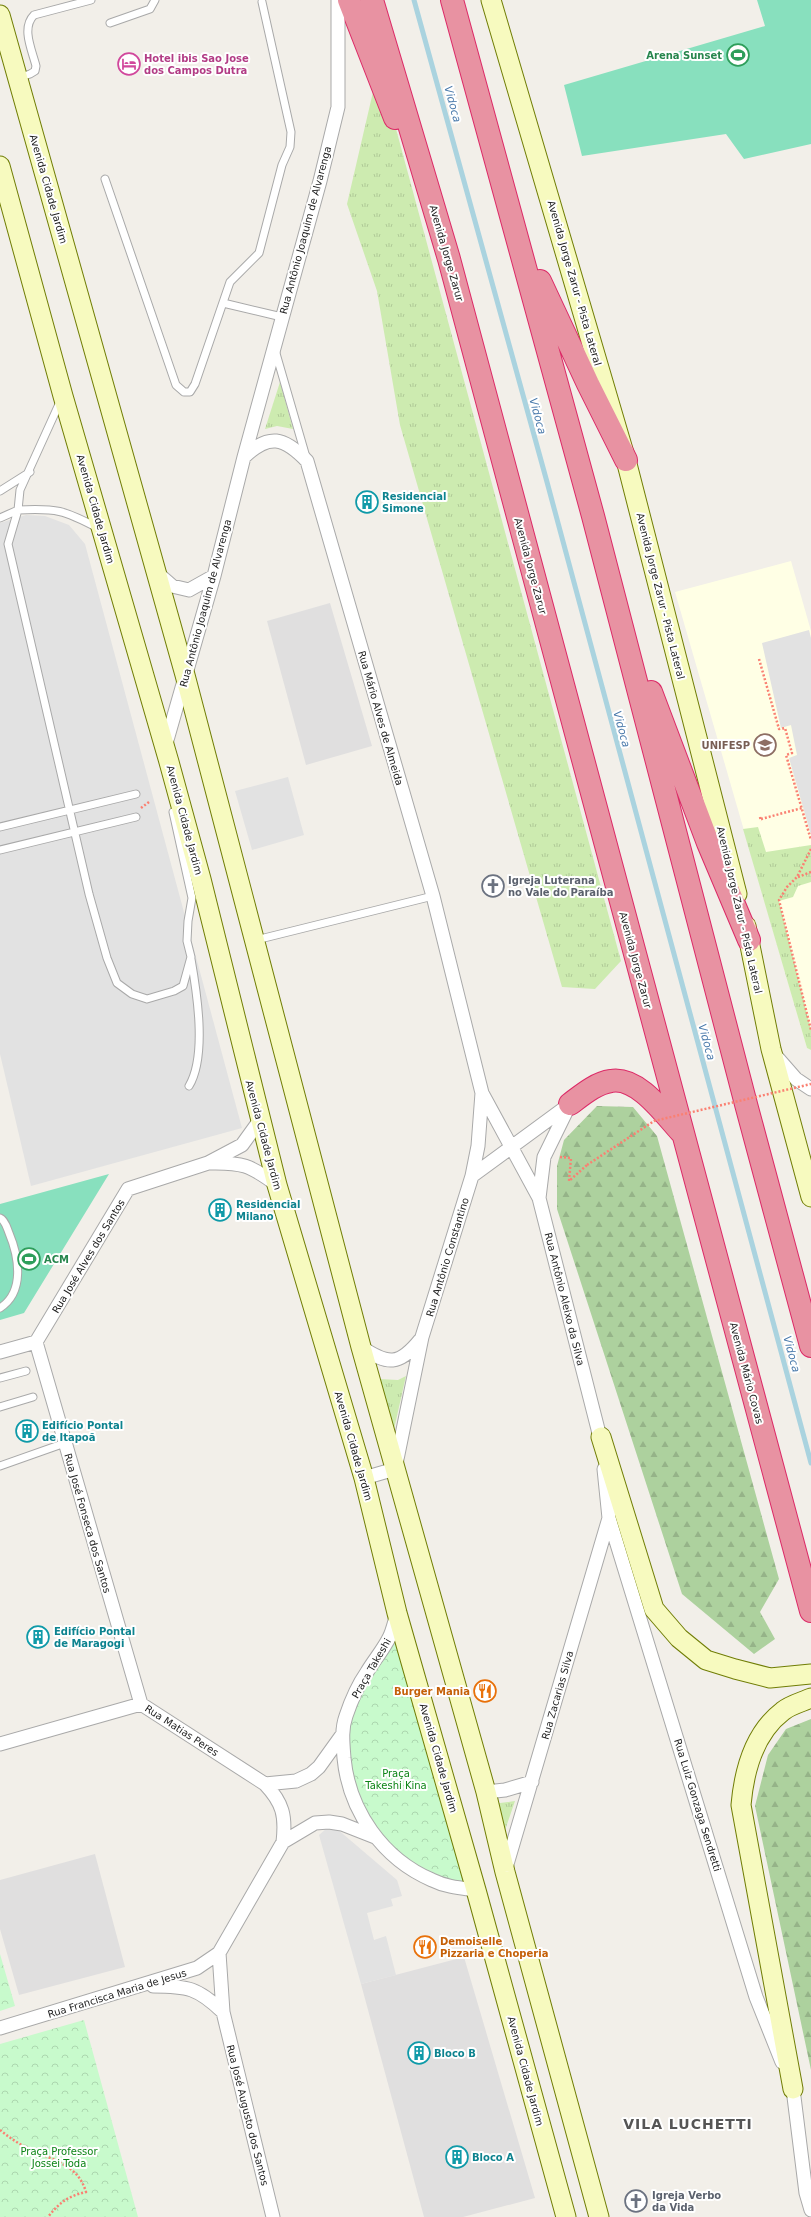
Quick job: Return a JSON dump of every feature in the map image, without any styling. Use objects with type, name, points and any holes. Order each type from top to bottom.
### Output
[{"type":"highway","points":[[349,0],[449,259]]},
{"type":"highway","name":"Avenida Jorge Zarur","points":[[372,0],[449,259],[683,1135]]},
{"type":"highway","points":[[452,0],[592,516],[811,1346]]},
{"type":"highway","points":[[507,202],[548,302],[626,460]]},
{"type":"highway","points":[[592,516],[636,651],[708,843],[749,940]]},
{"type":"highway","points":[[570,1104],[589,1090],[611,1080],[626,1082],[638,1088],[649,1098],[683,1135]]},
{"type":"highway","name":"Avenida Mário Covas","points":[[683,1135],[811,1611]]},
{"type":"main road","name":"Avenida Jorge Zarur - Pista Lateral","points":[[491,0],[626,460],[749,940],[771,1049],[811,1196]]},
{"type":"main road","name":"Avenida Cidade Jardim","points":[[0,15],[8,55],[17,78],[185,675],[361,1347],[486,1792],[505,1872],[599,2217]]},
{"type":"main road","name":"Avenida Cidade Jardim","points":[[0,166],[9,214],[167,755],[201,879],[277,1185],[364,1478],[397,1613],[476,1890],[566,2217]]},
{"type":"main road","points":[[601,1437],[654,1608],[679,1638],[706,1660],[734,1669],[770,1678],[811,1674]]},
{"type":"main road","points":[[793,2089],[740,1805],[742,1783],[749,1758],[766,1729],[783,1711],[811,1698]]},
{"type":"street","name":"Rua Antônio Joaquim de Alvarenga","points":[[167,755],[185,675],[214,576],[274,345],[320,181],[338,107],[338,0]]},
{"type":"street","points":[[244,457],[255,446],[269,440],[280,440],[295,449],[307,461]]},
{"type":"street","name":"Rua Mário Alves de Almeida","points":[[307,461],[432,896],[482,1093]]},
{"type":"street","points":[[155,571],[172,586],[189,590],[214,576]]},
{"type":"street","points":[[771,1049],[796,1079],[811,1089]]},
{"type":"street","name":"Rua Antônio Aleixo da Silva","points":[[482,1093],[513,1147],[539,1198],[601,1437],[610,1518]]},
{"type":"street","name":"Rua Antônio Constantino","points":[[395,1469],[422,1337],[472,1176],[478,1146],[482,1093]]},
{"type":"street","points":[[472,1176],[570,1104]]},
{"type":"street","points":[[539,1198],[544,1157],[570,1104]]},
{"type":"street","points":[[208,1163],[242,1145],[260,1120]]},
{"type":"street","points":[[208,1163],[233,1162],[248,1166],[277,1185]]},
{"type":"street","name":"Rua José Alves dos Santos","points":[[36,1342],[128,1189],[208,1163]]},
{"type":"street","name":"Rua Antônio Constantino","points":[[361,1347],[376,1357],[388,1361],[399,1360],[409,1353],[422,1337]]},
{"type":"street","points":[[0,1352],[36,1342]]},
{"type":"street","name":"Rua José Fonseca dos Santos","points":[[36,1342],[141,1704]]},
{"type":"street","points":[[364,1478],[395,1469]]},
{"type":"street","name":"Rua Zacarias Silva","points":[[505,1872],[610,1518]]},
{"type":"street","name":"Rua Luiz Gonzaga Sendretti","points":[[610,1518],[756,1998],[793,2089],[806,2193]]},
{"type":"street","name":"Praça Takeshi","points":[[397,1613],[390,1636],[367,1671],[353,1697],[345,1717],[342,1736],[346,1770],[352,1794],[360,1814],[375,1837],[392,1855],[432,1880],[452,1887],[476,1890]]},
{"type":"street","name":"Rua Matias Peres","points":[[0,1744],[141,1704],[265,1784],[276,1796],[283,1811],[285,1824],[283,1842]]},
{"type":"street","points":[[265,1784],[296,1781],[311,1774],[319,1767],[342,1736]]},
{"type":"street","points":[[486,1792],[505,1790],[532,1782]]},
{"type":"street","name":"Rua Francisca Maria de Jesus","points":[[0,2028],[143,1986],[197,1968],[219,1953],[283,1842],[314,1823],[329,1822],[342,1824],[375,1837]]},
{"type":"street","name":"Rua José Augusto dos Santos","points":[[219,1953],[223,2012],[273,2217]]},
{"type":"street","points":[[143,1986],[191,1988],[208,1998],[223,2012]]},
{"type":"street","points":[[806,2193],[811,2210]]},
{"type":"street","points":[[804,2217],[806,2193]]},
{"type":"lane","points":[[17,78],[35,71],[36,66],[27,29],[28,20],[34,15],[91,0]]},
{"type":"lane","points":[[110,23],[150,9],[155,0]]},
{"type":"lane","points":[[105,179],[176,385],[184,392],[190,392],[195,384],[230,282],[259,253],[282,165],[290,147],[291,132],[262,2]]},
{"type":"lane","points":[[223,303],[282,318]]},
{"type":"lane","name":"Rua Mário Alves de Almeida","points":[[274,345],[307,461]]},
{"type":"lane","points":[[63,396],[30,472],[20,490],[18,510],[8,544],[71,810],[89,894],[107,958],[117,983],[132,994],[147,999],[174,991],[183,986],[191,957]]},
{"type":"lane","points":[[0,491],[30,472]]},
{"type":"lane","points":[[0,518],[18,510],[48,508],[70,513],[102,530]]},
{"type":"lane","points":[[167,755],[172,807],[192,898],[188,921],[188,941],[198,998],[198,1063],[189,1086]]},
{"type":"lane","points":[[0,827],[136,794]]},
{"type":"lane","points":[[0,850],[136,817]]},
{"type":"lane","points":[[254,940],[432,896]]},
{"type":"lane","points":[[0,1218],[4,1221],[13,1244],[18,1271],[10,1299],[0,1308]]},
{"type":"lane","points":[[0,1378],[26,1370]]},
{"type":"lane","points":[[0,1407],[33,1397]]},
{"type":"lane","points":[[0,1466],[65,1443]]},
{"type":"path","points":[[759,659],[778,729],[785,728],[792,753],[786,755],[811,840]]},
{"type":"path","points":[[760,819],[802,808]]},
{"type":"path","points":[[811,848],[797,877],[787,887],[779,900],[811,1030]]},
{"type":"path","points":[[797,877],[811,872]]},
{"type":"path","points":[[558,1157],[571,1158],[569,1181],[587,1165],[654,1121],[811,1084]]},
{"type":"path","points":[[0,2130],[19,2143],[54,2158],[74,2170],[83,2182],[86,2192],[71,2196],[63,2201],[48,2217]]},
{"type":"shaded area","points":[[26,515],[45,516],[69,525],[85,544],[242,1128],[31,1186],[0,1054],[0,523]]},
{"type":"shaded area","name":"UNIFESP","points":[[791,561],[811,631],[811,1050],[807,1048],[675,592]]},
{"type":"shaded area","points":[[330,603],[372,746],[306,765],[267,621]]},
{"type":"shaded area","points":[[809,630],[811,638],[811,835],[789,758],[797,755],[791,725],[781,728],[762,643]]},
{"type":"shaded area","points":[[288,777],[304,835],[252,850],[235,791]]},
{"type":"shaded area","points":[[327,1828],[336,1828],[397,1880],[402,1896],[391,1899],[393,1906],[367,1913],[374,1940],[386,1936],[396,1975],[361,1984],[319,1835]]},
{"type":"shaded area","points":[[95,1854],[125,1967],[19,1995],[0,1929],[0,1880]]},
{"type":"shaded area","points":[[464,1957],[535,2198],[463,2217],[424,2217],[361,1984]]},
{"type":"green space","name":"Arena Sunset","points":[[757,0],[811,0],[811,144],[744,159],[726,134],[582,156],[564,85],[765,26]]},
{"type":"green space","points":[[379,66],[621,961],[595,989],[562,987],[400,425],[377,291],[347,204]]},
{"type":"green space","points":[[280,382],[293,429],[277,426],[265,429]]},
{"type":"green space","points":[[758,827],[766,852],[811,845],[811,882],[798,886],[793,897],[779,901],[811,1030],[811,1050],[807,1048],[743,829]]},
{"type":"green space","points":[[597,1106],[633,1107],[657,1136],[779,1579],[760,1612],[775,1639],[754,1654],[682,1594],[557,1209],[557,1166],[564,1140]]},
{"type":"green space","name":"ACM","points":[[109,1174],[24,1313],[0,1320],[0,1204]]},
{"type":"green space","points":[[406,1376],[392,1438],[379,1379],[398,1380]]},
{"type":"green space","name":"Praça Takeshi Kina","points":[[397,1613],[476,1890],[409,1867],[361,1815],[342,1735]]},
{"type":"green space","points":[[811,1719],[811,2070],[755,1806],[768,1755],[786,1729]]},
{"type":"green space","points":[[515,1801],[503,1836],[492,1804]]},
{"type":"green space","points":[[0,1954],[15,2006],[0,2011]]},
{"type":"green space","name":"Praça Professor Jossei Toda","points":[[84,2020],[138,2217],[0,2217],[0,2044]]},
{"type":"waterway","name":"Vidoca","points":[[414,0],[547,482],[811,1463]]},
{"type":"place","name":"Arena Sunset","points":[[738,55]]},
{"type":"place","name":"Hotel ibis Sao Jose dos Campos Dutra","points":[[129,64]]},
{"type":"place","name":"Residencial Simone","points":[[367,502]]},
{"type":"place","name":"UNIFESP","points":[[765,745]]},
{"type":"place","name":"Igreja Luterana no Vale do Paraíba","points":[[493,886]]},
{"type":"place","name":"Residencial Milano","points":[[220,1210]]},
{"type":"place","name":"ACM","points":[[29,1259]]},
{"type":"place","name":"Edifício Pontal de Itapoã","points":[[27,1431]]},
{"type":"place","name":"Edifício Pontal de Maragogi","points":[[38,1637]]},
{"type":"place","name":"Burger Mania","points":[[485,1691]]},
{"type":"place","name":"Demoiselle Pizzaria e Choperia","points":[[425,1947]]},
{"type":"place","name":"Bloco B","points":[[419,2053]]},
{"type":"place","name":"Bloco A","points":[[457,2157]]},
{"type":"place","name":"Igreja Verbo da Vida","points":[[636,2201]]},
{"type":"district","name":"VILA LUCHETTI","points":[[688,2124]]}]
